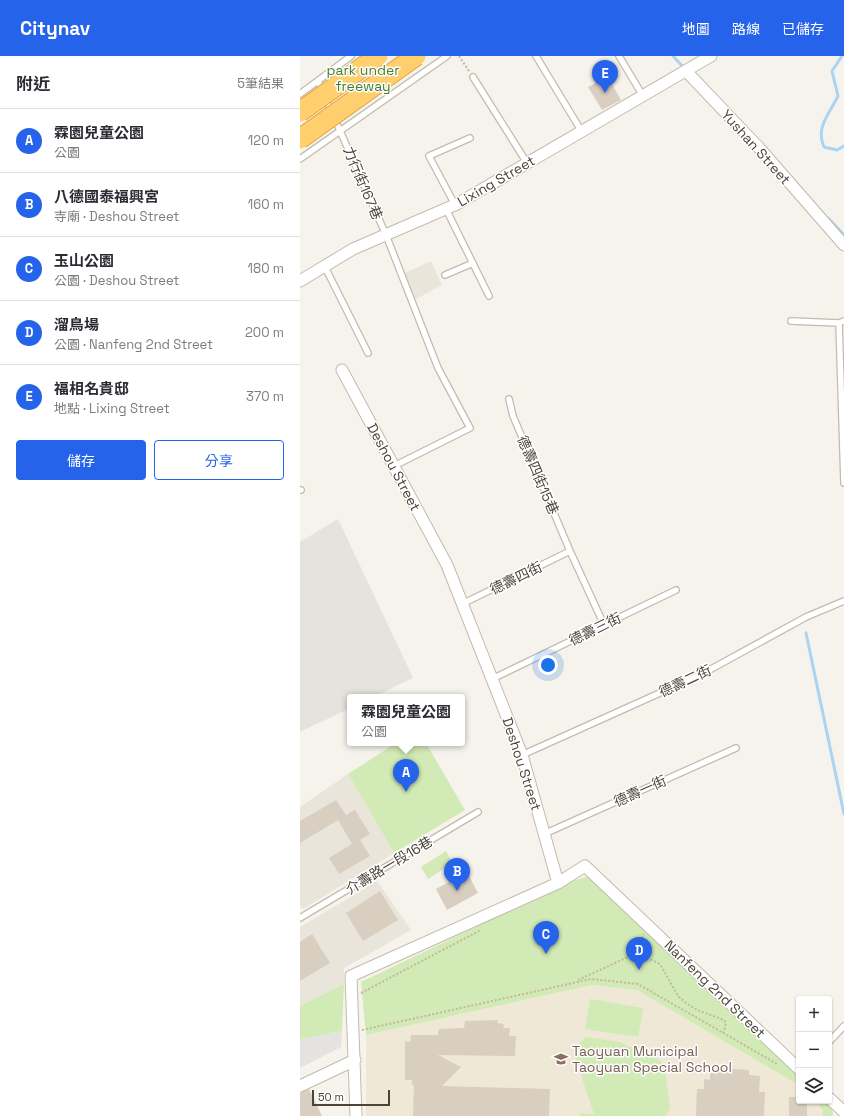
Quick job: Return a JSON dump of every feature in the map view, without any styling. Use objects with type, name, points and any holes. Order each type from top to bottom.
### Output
[{"type":"highway","points":[[300,112],[378,56]]},
{"type":"highway","points":[[300,139],[416,56]]},
{"type":"street","points":[[686,71],[711,56]]},
{"type":"street","name":"Lixing Street","points":[[300,281],[353,249],[451,207],[686,71]]},
{"type":"street","name":"Yushan Street","points":[[686,71],[762,151],[844,245]]},
{"type":"street","name":"Deshou Street","points":[[342,370],[447,565],[522,755],[558,882]]},
{"type":"street","name":"Nanfeng 2nd Street","points":[[558,882],[586,866],[798,1068]]},
{"type":"street","points":[[356,1116],[352,976],[558,882]]},
{"type":"street","points":[[300,1086],[355,1060]]},
{"type":"street","points":[[832,1101],[844,1112]]},
{"type":"lane","points":[[300,94],[351,56]]},
{"type":"lane","points":[[300,159],[447,56]]},
{"type":"lane","points":[[536,56],[582,132]]},
{"type":"lane","points":[[620,56],[644,96]]},
{"type":"lane","points":[[473,77],[527,163]]},
{"type":"lane","name":"力行街167巷","points":[[318,81],[341,130],[386,235],[438,368],[470,428],[394,466]]},
{"type":"lane","points":[[470,138],[429,156],[473,263],[489,296]]},
{"type":"lane","points":[[445,275],[473,263]]},
{"type":"lane","points":[[325,267],[368,353]]},
{"type":"lane","points":[[791,321],[842,322],[844,483]]},
{"type":"lane","name":"德壽四街15巷","points":[[509,399],[513,416],[570,551],[604,625]]},
{"type":"lane","name":"德壽四街","points":[[462,604],[570,551]]},
{"type":"lane","name":"德壽三街","points":[[492,679],[676,590]]},
{"type":"lane","name":"德壽二街","points":[[522,755],[702,674],[806,617],[844,601]]},
{"type":"lane","name":"德壽一街","points":[[544,834],[736,748]]},
{"type":"lane","name":"介壽路一段16巷","points":[[300,918],[478,812]]},
{"type":"lane","points":[[832,1039],[844,1026]]},
{"type":"path","points":[[458,56],[473,77]]},
{"type":"path","points":[[360,1001],[360,993],[486,928]]},
{"type":"path","points":[[637,953],[638,946],[644,933],[650,939]]},
{"type":"path","points":[[566,986],[637,953],[660,964],[678,996],[686,1003],[697,1010],[724,1020],[726,1023],[724,1034]]},
{"type":"path","points":[[361,1023],[361,1031],[575,981],[591,979],[638,984],[781,1066],[769,1055]]},
{"type":"shaded area","points":[[431,261],[442,285],[414,300],[405,273]]},
{"type":"shaded area","points":[[338,519],[413,678],[379,694],[347,694],[347,709],[300,732],[300,542]]},
{"type":"shaded area","points":[[348,774],[394,853],[303,909],[300,907],[300,807]]},
{"type":"shaded area","points":[[377,881],[411,930],[344,968],[344,984],[300,1006],[300,927]]},
{"type":"shaded area","name":"Taoyuan Municipal Taoyuan Special School","points":[[592,985],[637,990],[796,1082],[796,1104],[818,1104],[823,1111],[823,1116],[366,1116],[366,1035]]},
{"type":"shaded area","points":[[342,1031],[341,1047],[300,1068],[300,1040]]},
{"type":"green space","points":[[391,746],[428,746],[465,810],[394,853],[348,774]]},
{"type":"green space","points":[[446,851],[453,863],[428,879],[421,867]]},
{"type":"green space","points":[[589,876],[796,1072],[796,1083],[637,990],[592,985],[366,1035],[361,982],[572,881]]},
{"type":"green space","points":[[344,984],[342,1031],[300,1040],[300,1006]]},
{"type":"green space","points":[[590,999],[643,1008],[638,1037],[585,1029]]},
{"type":"green space","points":[[586,1037],[620,1042],[660,1060],[665,1068],[670,1108],[666,1116],[580,1116],[580,1113],[594,1114],[575,1057],[578,1044]]},
{"type":"green space","points":[[818,1104],[830,1104],[832,1107],[833,1116],[823,1116],[823,1111]]},
{"type":"building","points":[[608,77],[621,100],[602,110],[588,87]]},
{"type":"building","points":[[336,800],[346,815],[355,810],[370,834],[360,840],[370,856],[339,874],[329,858],[352,844],[338,820],[300,843],[300,821]]},
{"type":"building","points":[[467,872],[478,893],[447,910],[436,889]]},
{"type":"building","points":[[380,891],[398,920],[363,941],[346,913]]},
{"type":"building","points":[[312,934],[330,963],[300,981],[300,942]]},
{"type":"building","points":[[498,1020],[497,1023],[504,1024],[503,1028],[510,1028],[509,1036],[516,1036],[515,1056],[438,1055],[461,1067],[442,1086],[550,1089],[549,1116],[413,1116],[414,1085],[412,1085],[412,1080],[405,1080],[405,1041],[410,1042],[411,1035],[438,1035],[439,1029],[464,1028],[465,1021]]},
{"type":"building","points":[[716,1068],[749,1070],[749,1075],[760,1076],[759,1092],[765,1092],[764,1116],[696,1116],[697,1089],[704,1089],[704,1079],[710,1080],[710,1073],[715,1073]]},
{"type":"building","points":[[309,1089],[322,1116],[300,1116],[300,1093]]},
{"type":"building","points":[[789,1097],[796,1097],[796,1104],[807,1104],[807,1116],[789,1116]]},
{"type":"waterway","points":[[673,56],[684,68]]},
{"type":"waterway","points":[[842,56],[832,71],[838,96],[825,120],[821,133],[824,147],[837,150],[844,146]]},
{"type":"waterway","points":[[828,218],[844,235]]},
{"type":"waterway","points":[[806,633],[844,814]]},
{"type":"place","name":"福相名貴邸","points":[[605,93]]},
{"type":"place","name":"霖園兒童公園","points":[[406,792]]},
{"type":"place","name":"八德國泰福興宮","points":[[457,891]]},
{"type":"place","name":"玉山公園","points":[[546,954]]},
{"type":"place","name":"溜鳥場","points":[[639,970]]},
{"type":"place","name":"Taoyuan Municipal Taoyuan Special School","points":[[561,1059]]},
{"type":"park label","name":"park under freeway","points":[[363,78]]}]
